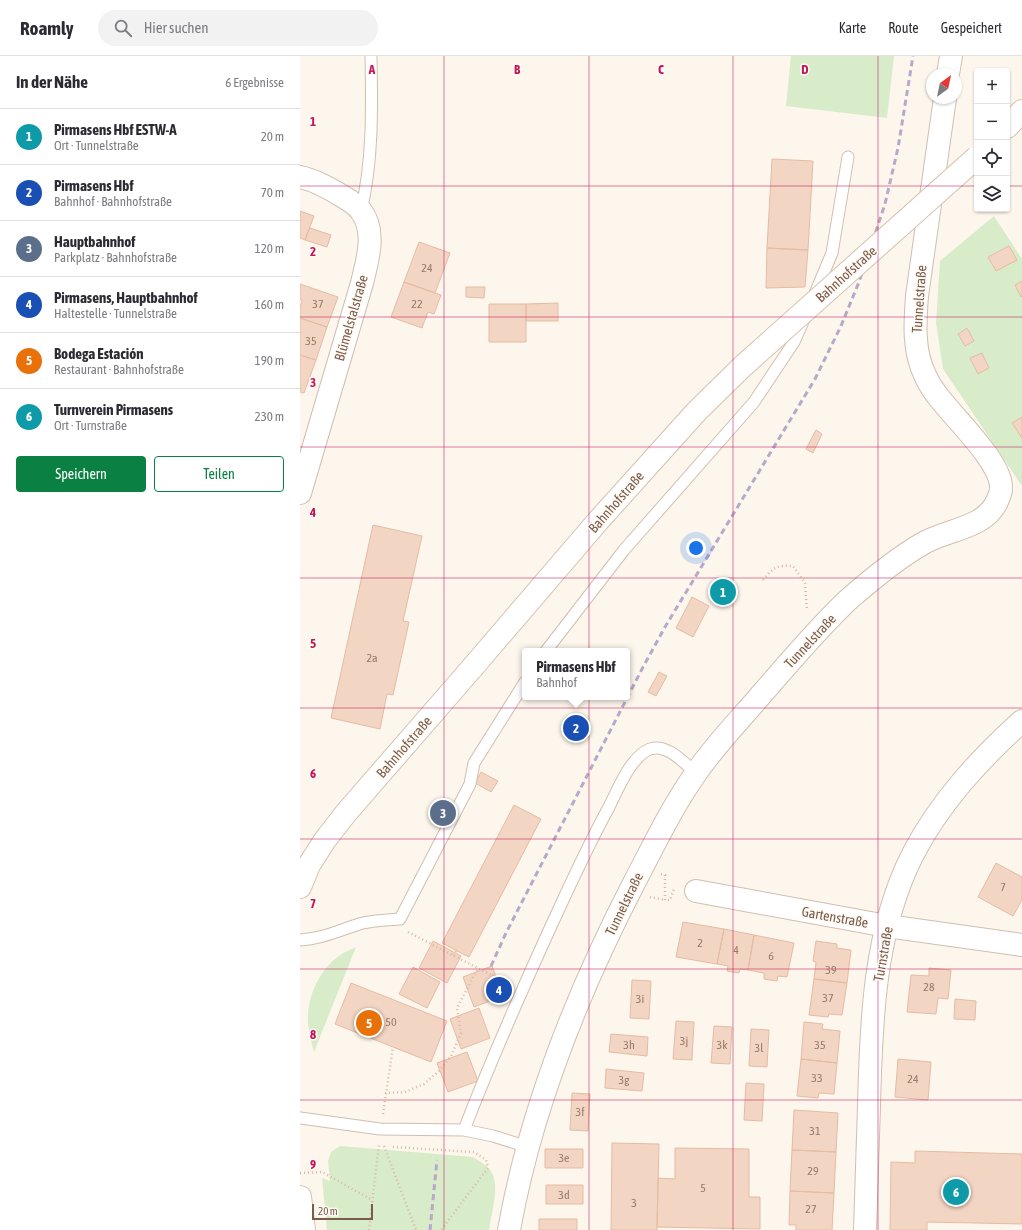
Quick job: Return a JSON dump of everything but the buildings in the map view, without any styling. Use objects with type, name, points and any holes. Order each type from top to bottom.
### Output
[{"type":"street","points":[[949,68],[951,56]]},
{"type":"street","name":"Tunnelstraße","points":[[509,1230],[521,1173],[546,1083],[566,1030],[625,901],[668,817],[696,773],[728,733],[810,639],[849,600],[894,561],[925,541],[980,520],[993,510],[999,498],[1002,487],[989,458],[937,395],[924,373],[917,348],[915,324],[917,296],[944,104]]},
{"type":"street","points":[[1010,124],[1022,111]]},
{"type":"street","name":"Bahnhofstraße","points":[[300,887],[309,865],[325,840],[346,813],[598,521],[697,411],[743,366],[974,160]]},
{"type":"street","points":[[300,177],[334,191],[353,203],[362,211]]},
{"type":"street","name":"Blümelstalstraße","points":[[300,493],[306,449],[362,283],[370,250],[369,233],[362,211]]},
{"type":"street","name":"Turnstraße","points":[[865,1230],[873,1019],[879,967],[887,926],[895,897],[913,855],[938,814],[968,774],[1022,721]]},
{"type":"street","name":"Gartenstraße","points":[[686,887],[887,926],[1022,945]]},
{"type":"street","points":[[300,1197],[304,1230]]},
{"type":"lane","points":[[362,211],[367,189],[372,114],[370,56]]},
{"type":"lane","points":[[548,648],[624,550],[754,402],[794,342],[832,253],[848,157]]},
{"type":"lane","points":[[300,940],[326,936],[363,923],[400,919],[470,784],[474,763],[522,687]]},
{"type":"lane","points":[[464,1130],[497,1046],[589,843],[629,769],[640,755],[650,749],[662,748],[680,759],[696,773]]},
{"type":"lane","points":[[300,1118],[380,1129],[464,1130],[493,1136],[528,1147]]},
{"type":"path","points":[[763,580],[772,569],[782,565],[793,566],[805,583],[810,639]]},
{"type":"path","points":[[658,880],[662,874],[665,875],[665,900]]},
{"type":"path","points":[[651,891],[648,897],[670,900],[686,887]]},
{"type":"path","points":[[408,932],[493,976],[495,972]]},
{"type":"path","points":[[453,955],[456,951]]},
{"type":"path","points":[[385,1093],[405,1092],[424,1084],[439,1071],[451,1056],[461,1033],[457,1008],[478,968]]},
{"type":"path","points":[[416,1230],[383,1146],[474,1152],[486,1160],[488,1168],[440,1230]]},
{"type":"path","points":[[300,1173],[322,1172],[372,1200]]},
{"type":"green space","points":[[791,56],[894,56],[887,118],[786,106]]},
{"type":"green space","points":[[994,216],[1022,259],[1022,486],[943,369],[936,323],[940,261]]},
{"type":"green space","points":[[356,947],[314,1052],[308,1020],[311,998],[317,982],[333,961],[343,953]]},
{"type":"green space","points":[[340,1146],[473,1157],[489,1168],[494,1179],[495,1193],[489,1230],[327,1230],[322,1178],[330,1181],[328,1161],[331,1152]]},
{"type":"railway","points":[[630,692],[665,627],[815,379],[841,326],[859,282],[885,204],[898,148],[913,56]]},
{"type":"railway","points":[[491,966],[506,933],[626,700]]},
{"type":"railway","points":[[430,1230],[437,1160]]},
{"type":"place","name":"Pirmasens Hbf ESTW-A","points":[[723,592]]},
{"type":"place","name":"Pirmasens Hbf","points":[[576,728]]},
{"type":"place","name":"Hauptbahnhof","points":[[443,813]]},
{"type":"place","name":"Pirmasens, Hauptbahnhof","points":[[499,990]]},
{"type":"place","name":"Bodega Estación","points":[[369,1023]]},
{"type":"place","name":"Turnverein Pirmasens","points":[[956,1192]]}]
